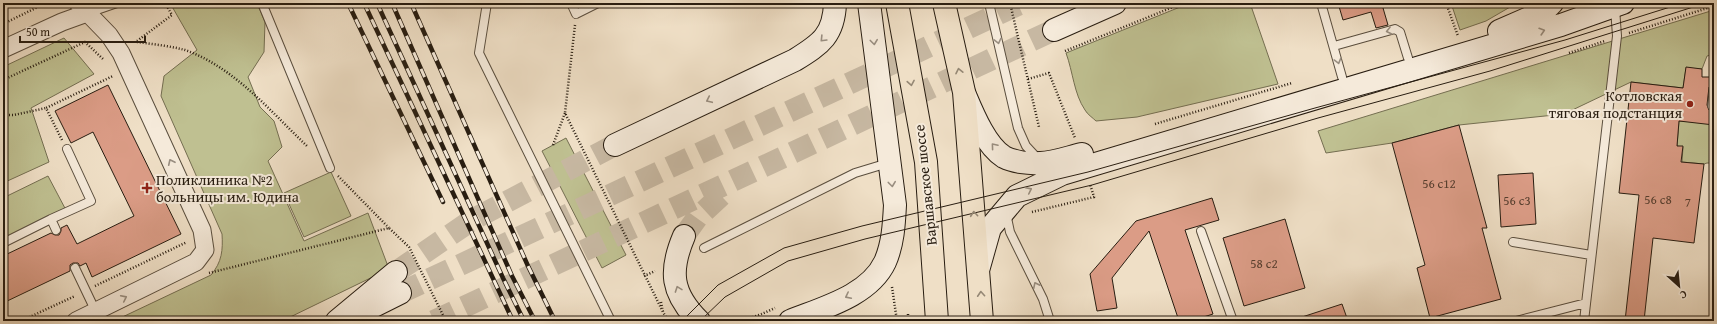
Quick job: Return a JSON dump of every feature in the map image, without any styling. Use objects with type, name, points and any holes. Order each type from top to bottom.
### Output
[{"type":"main road","points":[[615,145],[795,60],[814,48],[828,34],[834,16],[835,3]]},
{"type":"main road","points":[[783,314],[845,298],[861,289],[873,278],[884,263],[890,248],[894,229],[895,205],[869,3]]},
{"type":"main road","name":"Варшавское шоссе","points":[[897,3],[926,162],[937,321]]},
{"type":"main road","points":[[944,3],[964,92],[979,267],[982,321]]},
{"type":"main road","points":[[1054,30],[1115,3]]},
{"type":"main road","points":[[964,92],[979,126],[995,148],[1004,156],[1017,162],[1041,164],[1081,154],[1506,29],[1543,12],[1552,3]]},
{"type":"main road","points":[[979,267],[990,228],[1015,212],[1017,196],[1062,174],[1561,26],[1619,5]]},
{"type":"main road","points":[[684,236],[677,252],[674,268],[676,288],[689,310],[705,319]]},
{"type":"main road","points":[[337,321],[396,272]]},
{"type":"main road","points":[[343,321],[400,293]]},
{"type":"street","points":[[3,49],[62,22],[82,8],[109,35],[121,53],[202,230],[196,262],[76,321]]},
{"type":"lane","points":[[82,8],[117,3]]},
{"type":"lane","points":[[262,3],[330,168]]},
{"type":"lane","points":[[487,3],[479,53],[611,321]]},
{"type":"lane","points":[[571,3],[576,14],[598,3]]},
{"type":"lane","points":[[989,3],[1018,128],[1026,146],[1041,164],[1050,170],[1062,174]]},
{"type":"lane","points":[[1322,3],[1342,77]]},
{"type":"lane","points":[[1584,321],[1617,36],[1619,5]]},
{"type":"lane","points":[[1334,46],[1395,29],[1400,32],[1408,58]]},
{"type":"lane","points":[[1714,88],[1712,106],[1714,106]]},
{"type":"lane","points":[[3,243],[91,201],[67,149]]},
{"type":"lane","points":[[704,248],[855,173],[889,162]]},
{"type":"lane","points":[[1015,212],[1010,232],[1043,299],[1050,321]]},
{"type":"lane","points":[[51,219],[56,230]]},
{"type":"lane","points":[[1201,231],[1233,321]]},
{"type":"lane","points":[[1513,242],[1591,255]]},
{"type":"lane","points":[[75,268],[96,312]]},
{"type":"lane","points":[[1516,321],[1586,303]]},
{"type":"path","points":[[3,24],[46,3]]},
{"type":"path","points":[[165,3],[172,15],[137,42],[184,50],[214,63],[249,90],[409,247],[446,321]]},
{"type":"path","points":[[1010,3],[1039,127]]},
{"type":"path","points":[[1065,51],[1182,3]]},
{"type":"path","points":[[1446,3],[1458,36]]},
{"type":"path","points":[[1569,53],[1617,36],[1714,6]]},
{"type":"path","points":[[553,145],[565,113],[576,14]]},
{"type":"path","points":[[3,80],[85,42],[106,62]]},
{"type":"path","points":[[1028,79],[1049,73],[1076,141]]},
{"type":"path","points":[[3,115],[14,115],[46,108],[113,76],[116,83]]},
{"type":"path","points":[[46,108],[57,130]]},
{"type":"path","points":[[565,113],[663,312]]},
{"type":"path","points":[[1015,212],[1094,197]]},
{"type":"path","points":[[208,273],[389,228]]},
{"type":"path","points":[[21,321],[86,290],[199,245]]},
{"type":"path","points":[[644,276],[655,270]]},
{"type":"path","points":[[892,286],[897,321]]},
{"type":"path","points":[[705,319],[739,320],[783,314]]},
{"type":"path","points":[[908,314],[908,321]]},
{"type":"path","points":[[1712,321],[1712,318],[1714,318]]},
{"type":"green space","points":[[170,3],[257,3],[265,22],[264,52],[248,77],[260,107],[274,121],[282,147],[268,161],[304,241],[368,213],[389,269],[282,321],[114,321],[211,275],[218,265],[221,256],[222,234],[161,96],[164,76],[197,50]]},
{"type":"green space","points":[[1190,3],[1250,3],[1278,84],[1137,117],[1096,121],[1087,113],[1081,104],[1066,53]]},
{"type":"green space","points":[[1451,3],[1517,3],[1486,21],[1460,30]]},
{"type":"green space","points":[[1714,10],[1714,54],[1707,56],[1702,69],[1686,68],[1683,88],[1631,82],[1564,114],[1459,125],[1392,143],[1326,153],[1318,131]]},
{"type":"green space","points":[[64,38],[94,74],[31,108],[49,162],[3,183],[3,67]]},
{"type":"green space","points":[[1679,121],[1714,123],[1712,142],[1714,142],[1714,163],[1704,164],[1682,162],[1683,147],[1677,146]]},
{"type":"green space","points":[[566,138],[626,255],[602,268],[542,151]]},
{"type":"green space","points":[[331,172],[351,216],[304,237],[284,193]]},
{"type":"green space","points":[[48,176],[67,212],[3,246],[3,198]]},
{"type":"building","points":[[1338,3],[1387,3],[1388,6],[1383,8],[1388,25],[1376,28],[1371,12],[1343,20]]},
{"type":"building","points":[[1686,67],[1702,69],[1702,77],[1714,77],[1714,83],[1709,87],[1707,105],[1709,110],[1714,112],[1714,125],[1679,121],[1677,146],[1683,146],[1681,162],[1704,164],[1694,243],[1653,238],[1644,321],[1625,321],[1639,195],[1619,193],[1631,82],[1683,88]]},
{"type":"building","points":[[108,85],[181,234],[92,277],[86,263],[80,266],[78,263],[73,263],[70,265],[70,271],[3,303],[3,256],[51,233],[59,235],[61,228],[67,225],[77,244],[134,216],[93,132],[71,143],[55,111]]},
{"type":"building","points":[[1459,125],[1487,228],[1482,228],[1501,299],[1430,318],[1417,268],[1425,265],[1392,143]]},
{"type":"building","points":[[1533,173],[1536,224],[1501,227],[1498,175]]},
{"type":"building","points":[[1212,198],[1219,220],[1185,230],[1213,314],[1191,321],[1179,321],[1149,231],[1112,278],[1117,308],[1097,311],[1090,274],[1136,221]]},
{"type":"building","points":[[1285,219],[1305,288],[1244,306],[1223,238]]},
{"type":"building","points":[[1342,304],[1348,321],[1299,321],[1299,318]]},
{"type":"tunnel","points":[[400,293],[1022,3]]},
{"type":"tunnel","points":[[434,321],[1054,30]]},
{"type":"tunnel","points":[[396,272],[472,220],[615,145]]},
{"type":"tunnel","points":[[684,236],[697,218],[726,191]]},
{"type":"tram line","points":[[682,321],[718,285],[784,248],[862,226],[1088,172],[1565,40],[1683,3]]},
{"type":"tram line","points":[[700,321],[725,297],[788,261],[865,239],[1092,185],[1318,118],[1490,71],[1706,3]]},
{"type":"railway","points":[[348,3],[443,202]]},
{"type":"railway","points":[[364,3],[513,321]]},
{"type":"railway","points":[[377,3],[524,321]]},
{"type":"railway","points":[[392,3],[512,276],[535,321]]},
{"type":"railway","points":[[411,3],[528,266],[555,321]]},
{"type":"place","name":"Котловская тяговая подстанция","points":[[1690,104]]},
{"type":"place","name":"Поликлиника №2 больницы им. Юдина","points":[[147,188]]}]
